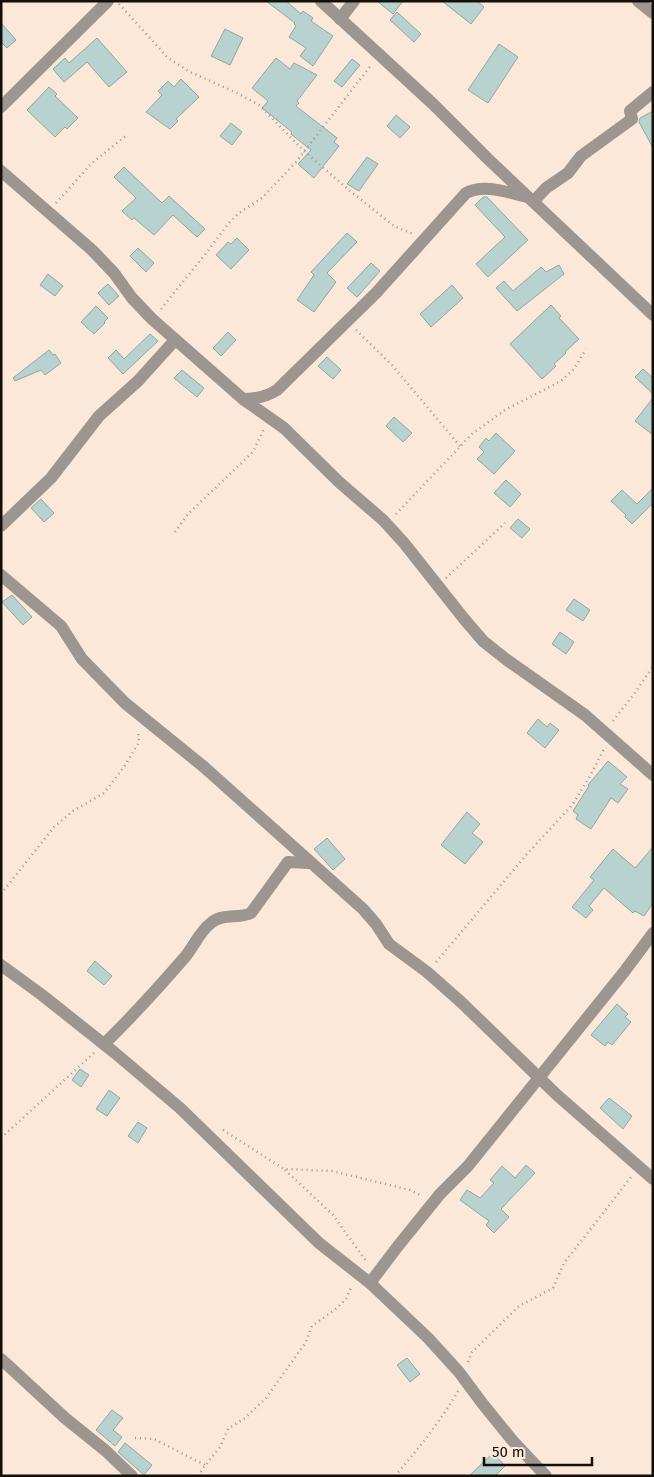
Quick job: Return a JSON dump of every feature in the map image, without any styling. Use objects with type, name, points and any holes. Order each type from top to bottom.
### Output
[{"type":"street","points":[[1,107],[108,1]]},
{"type":"street","points":[[321,1],[653,315]]},
{"type":"street","points":[[340,19],[354,1]]},
{"type":"street","points":[[638,1],[653,14]]},
{"type":"street","points":[[532,199],[568,173],[581,156],[632,119],[630,111],[653,92]]},
{"type":"street","points":[[1,171],[92,250],[114,273],[132,298],[152,319],[244,399],[284,428],[339,482],[386,524],[404,543],[483,641],[585,715],[653,775]]},
{"type":"street","points":[[244,399],[270,395],[277,390],[376,293],[466,192],[485,188],[532,199]]},
{"type":"street","points":[[1,526],[51,478],[99,416],[138,381],[175,340]]},
{"type":"street","points":[[1,575],[57,622],[82,658],[125,703],[204,768],[363,909],[389,944],[461,1002],[539,1077],[653,1179]]},
{"type":"street","points":[[104,1044],[144,1004],[187,955],[212,922],[229,916],[251,913],[288,862],[309,863]]},
{"type":"street","points":[[368,1278],[468,1166],[624,972],[653,933]]},
{"type":"street","points":[[1,965],[104,1044],[180,1108],[320,1243],[368,1278],[465,1373],[512,1440],[546,1476]]},
{"type":"street","points":[[1,1359],[65,1418],[106,1450],[132,1476]]},
{"type":"path","points":[[117,1],[168,58],[190,72],[259,105],[304,151],[383,218],[394,226],[426,238]]},
{"type":"path","points":[[152,319],[228,224],[239,213],[262,198],[296,162],[379,55]]},
{"type":"path","points":[[49,211],[91,164],[128,134]]},
{"type":"path","points":[[347,322],[392,365],[460,446]]},
{"type":"path","points":[[386,524],[472,434],[505,410],[561,381],[574,369],[586,349]]},
{"type":"path","points":[[175,532],[188,514],[253,452],[264,430],[262,412]]},
{"type":"path","points":[[438,585],[505,524]]},
{"type":"path","points":[[426,972],[573,804],[604,752],[605,732],[653,666]]},
{"type":"path","points":[[1,894],[54,827],[73,811],[104,793],[124,767],[139,742],[138,731],[149,723]]},
{"type":"path","points":[[1,1138],[104,1044]]},
{"type":"path","points":[[198,1476],[220,1447],[228,1429],[245,1418],[266,1398],[306,1342],[312,1326],[346,1299],[350,1288],[368,1278],[354,1246],[333,1215],[284,1169],[218,1127]]},
{"type":"path","points":[[395,1476],[438,1424],[465,1373],[472,1352],[519,1306],[553,1288],[564,1263],[639,1167]]},
{"type":"path","points":[[284,1169],[332,1172],[368,1179],[410,1190],[434,1203]]},
{"type":"path","points":[[135,1438],[154,1439],[205,1465]]},
{"type":"building","points":[[266,1],[286,1],[301,14],[303,11],[313,18],[311,21],[333,36],[313,66],[300,56],[306,48],[289,37],[296,26],[295,23]]},
{"type":"building","points":[[377,1],[403,1],[393,14]]},
{"type":"building","points":[[442,1],[477,1],[484,7],[471,24]]},
{"type":"building","points":[[397,12],[421,34],[414,42],[390,20]]},
{"type":"building","points":[[1,23],[16,40],[7,48],[1,42]]},
{"type":"building","points":[[225,29],[243,38],[230,65],[211,56]]},
{"type":"building","points":[[97,38],[127,72],[109,87],[87,62],[64,82],[53,69],[65,58],[69,63]]},
{"type":"building","points":[[499,44],[518,57],[488,103],[468,90]]},
{"type":"building","points":[[276,58],[290,69],[294,63],[317,75],[297,101],[299,103],[296,106],[337,138],[334,142],[339,146],[314,178],[298,164],[311,150],[262,108],[268,101],[252,88]]},
{"type":"building","points":[[352,59],[360,65],[342,87],[334,81]]},
{"type":"building","points":[[181,79],[199,97],[176,119],[178,121],[170,129],[146,112],[162,95],[158,91],[168,81],[174,87]]},
{"type":"building","points":[[49,87],[57,94],[55,96],[78,118],[55,137],[27,110]]},
{"type":"building","points":[[653,111],[653,148],[639,122],[640,118]]},
{"type":"building","points":[[396,115],[410,127],[400,138],[387,126]]},
{"type":"building","points":[[231,123],[242,132],[232,145],[220,136]]},
{"type":"building","points":[[367,157],[378,164],[359,191],[347,184]]},
{"type":"building","points":[[124,167],[162,203],[169,196],[205,229],[197,237],[173,215],[154,235],[134,218],[132,220],[122,211],[136,198],[114,177]]},
{"type":"building","points":[[483,197],[487,197],[528,240],[488,277],[476,264],[505,237],[475,205]]},
{"type":"building","points":[[347,233],[357,242],[327,273],[336,282],[314,312],[297,300],[314,275],[311,272]]},
{"type":"building","points":[[237,238],[249,250],[231,269],[216,255],[228,242],[231,244]]},
{"type":"building","points":[[138,248],[154,263],[146,272],[130,256]]},
{"type":"building","points":[[371,263],[380,271],[357,297],[347,288]]},
{"type":"building","points":[[559,265],[564,274],[517,311],[496,288],[504,281],[513,291],[541,267],[546,272]]},
{"type":"building","points":[[48,274],[63,286],[55,296],[40,285]]},
{"type":"building","points":[[108,284],[119,296],[109,305],[98,293]]},
{"type":"building","points":[[452,285],[463,298],[431,327],[420,314]]},
{"type":"building","points":[[551,305],[561,316],[559,318],[579,339],[542,379],[510,344]]},
{"type":"building","points":[[96,306],[108,318],[94,334],[81,322]]},
{"type":"building","points":[[228,332],[236,340],[221,356],[213,348]]},
{"type":"building","points":[[150,334],[158,341],[123,374],[108,358],[116,350],[124,359]]},
{"type":"building","points":[[49,350],[53,355],[55,354],[61,363],[45,375],[41,370],[15,381],[13,378]]},
{"type":"building","points":[[327,357],[341,370],[333,379],[318,366]]},
{"type":"building","points":[[643,369],[653,378],[653,394],[635,377]]},
{"type":"building","points":[[182,370],[204,388],[197,397],[174,378]]},
{"type":"building","points":[[653,398],[653,435],[635,421]]},
{"type":"building","points":[[394,417],[412,433],[403,442],[386,426]]},
{"type":"building","points":[[496,433],[515,451],[494,474],[477,459],[484,452],[479,447],[486,438],[489,441]]},
{"type":"building","points":[[506,480],[521,494],[510,507],[494,493]]},
{"type":"building","points":[[653,488],[653,503],[632,524],[625,517],[626,515],[611,501],[622,490],[637,504]]},
{"type":"building","points":[[41,499],[54,513],[44,522],[31,508]]},
{"type":"building","points":[[518,519],[530,529],[522,538],[510,528]]},
{"type":"building","points":[[12,595],[32,617],[23,625],[2,602]]},
{"type":"building","points":[[574,599],[590,610],[583,621],[566,610]]},
{"type":"building","points":[[560,632],[574,642],[566,654],[552,644]]},
{"type":"building","points":[[538,719],[547,727],[550,723],[559,730],[545,748],[527,733]]},
{"type":"building","points":[[608,761],[627,777],[620,784],[628,789],[618,803],[611,798],[591,829],[576,819],[578,815],[573,811],[588,785]]},
{"type":"building","points":[[467,812],[480,824],[472,833],[483,842],[465,864],[441,845]]},
{"type":"building","points":[[327,838],[345,859],[333,870],[314,849]]},
{"type":"building","points":[[653,847],[653,903],[644,916],[635,911],[633,913],[604,888],[589,906],[593,910],[586,918],[572,907],[594,880],[590,877],[613,849],[635,868]]},
{"type":"building","points":[[95,961],[112,976],[104,985],[87,971]]},
{"type":"building","points":[[617,1004],[628,1014],[625,1017],[631,1022],[612,1045],[608,1042],[605,1046],[591,1035]]},
{"type":"building","points":[[80,1069],[89,1075],[81,1087],[72,1080]]},
{"type":"building","points":[[109,1090],[120,1098],[107,1116],[96,1109]]},
{"type":"building","points":[[609,1098],[632,1116],[623,1129],[600,1108]]},
{"type":"building","points":[[138,1122],[147,1128],[138,1143],[128,1136]]},
{"type":"building","points":[[526,1165],[535,1173],[501,1209],[509,1217],[494,1233],[486,1225],[489,1221],[460,1200],[467,1190],[480,1198],[494,1183],[490,1180],[502,1166],[515,1178]]},
{"type":"building","points":[[407,1358],[420,1374],[410,1382],[397,1365]]},
{"type":"building","points":[[112,1410],[123,1418],[113,1430],[122,1437],[115,1446],[96,1430]]},
{"type":"building","points":[[125,1443],[152,1465],[144,1475],[118,1452]]},
{"type":"building","points":[[493,1453],[505,1466],[495,1476],[469,1476]]}]
